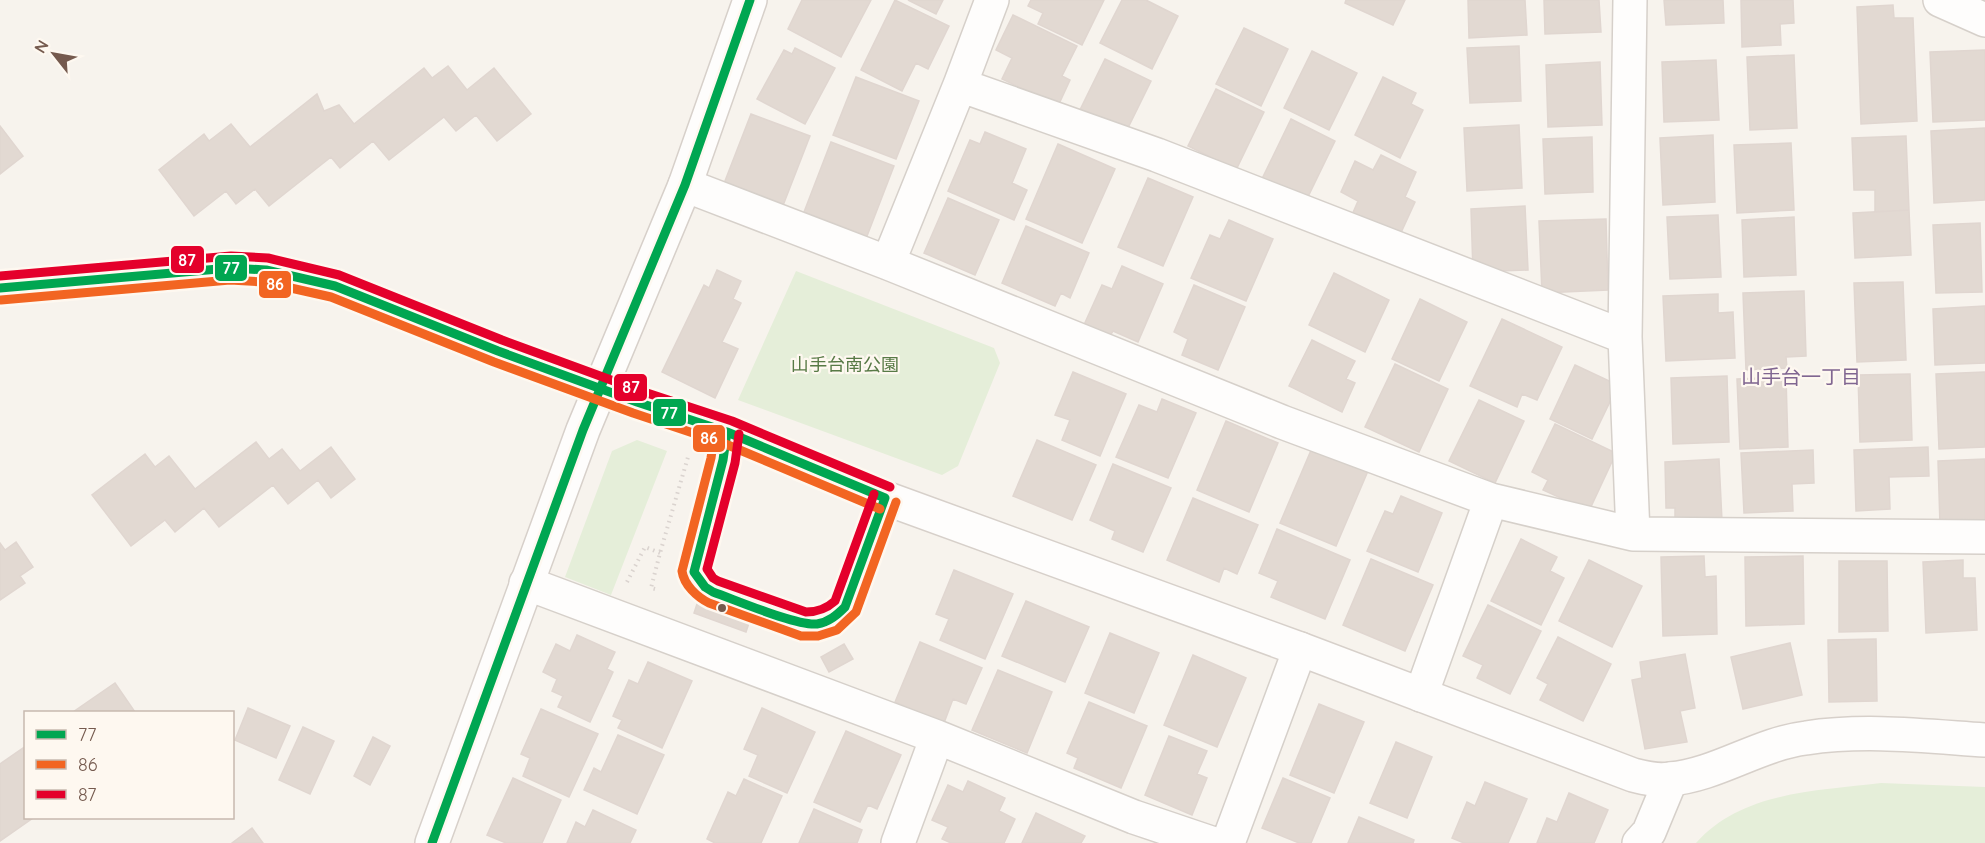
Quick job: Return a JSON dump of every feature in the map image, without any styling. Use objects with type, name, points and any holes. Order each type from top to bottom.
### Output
[{"type":"street","points":[[432,843],[526,583],[600,388],[685,184],[750,0]]},
{"type":"street","points":[[888,263],[992,0]]},
{"type":"street","points":[[1630,0],[1625,337],[1633,534]]},
{"type":"street","points":[[1940,0],[1985,20]]},
{"type":"street","points":[[960,85],[1157,155],[1625,337]]},
{"type":"street","points":[[685,184],[1282,422],[1491,500],[1633,534],[1985,537]]},
{"type":"street","points":[[0,288],[230,268],[266,270],[335,286],[498,351],[727,432],[885,498],[1300,649],[1633,776],[1653,780],[1671,779],[1707,771],[1779,743],[1840,734],[1985,740]]},
{"type":"street","points":[[1420,695],[1491,500]]},
{"type":"street","points":[[526,583],[937,737],[1130,830],[1211,843]]},
{"type":"street","points":[[1228,843],[1300,649]]},
{"type":"street","points":[[898,843],[937,737]]},
{"type":"street","points":[[1639,843],[1649,832],[1671,779]]},
{"type":"lane","points":[[727,432],[723,460],[694,572],[705,587],[713,592],[804,624],[827,622],[845,608],[885,498]]},
{"type":"path","points":[[637,563],[645,548],[660,553]]},
{"type":"green space","name":"山手台南公園","points":[[796,271],[994,348],[1000,363],[958,466],[942,475],[738,400]]},
{"type":"green space","points":[[637,440],[667,451],[611,595],[565,577],[612,451]]},
{"type":"green space","points":[[1881,783],[1985,787],[1985,843],[1696,843],[1715,826],[1735,813],[1758,803],[1806,792]]},
{"type":"building","points":[[802,0],[871,0],[841,57],[788,29]]},
{"type":"building","points":[[895,0],[949,26],[928,69],[916,63],[902,91],[861,70]]},
{"type":"building","points":[[908,0],[943,0],[936,14]]},
{"type":"building","points":[[1031,0],[1104,0],[1082,45],[1038,24],[1043,13],[1028,6]]},
{"type":"building","points":[[1122,0],[1146,0],[1178,16],[1152,69],[1100,43]]},
{"type":"building","points":[[1346,0],[1405,0],[1393,25],[1345,3]]},
{"type":"building","points":[[1468,0],[1525,0],[1527,35],[1469,38]]},
{"type":"building","points":[[1544,0],[1599,0],[1601,32],[1545,34]]},
{"type":"building","points":[[1664,0],[1723,0],[1724,23],[1666,25]]},
{"type":"building","points":[[1741,0],[1793,0],[1794,23],[1780,24],[1781,45],[1742,47]]},
{"type":"building","points":[[1893,5],[1894,18],[1913,18],[1917,121],[1861,124],[1857,7]]},
{"type":"building","points":[[1013,15],[1077,46],[1062,76],[1070,80],[1058,106],[1002,79],[1012,58],[996,50]]},
{"type":"building","points":[[1244,28],[1288,49],[1261,106],[1216,84]]},
{"type":"building","points":[[1519,46],[1521,101],[1470,103],[1467,48]]},
{"type":"building","points":[[795,48],[835,68],[805,124],[757,99],[784,50],[792,54]]},
{"type":"building","points":[[1985,50],[1985,120],[1933,122],[1930,52]]},
{"type":"building","points":[[1312,51],[1357,73],[1329,130],[1284,108]]},
{"type":"building","points":[[1794,55],[1797,128],[1750,130],[1747,57]]},
{"type":"building","points":[[1105,59],[1151,81],[1123,138],[1077,116]]},
{"type":"building","points":[[1716,60],[1719,120],[1664,122],[1662,62]]},
{"type":"building","points":[[1600,62],[1602,125],[1548,127],[1546,65]]},
{"type":"building","points":[[448,66],[467,90],[494,68],[531,114],[497,141],[476,115],[456,131],[444,117],[389,160],[373,141],[340,168],[331,157],[269,206],[255,189],[236,204],[226,191],[194,216],[159,170],[204,134],[209,141],[231,124],[250,147],[317,94],[324,111],[339,105],[354,124],[424,68],[432,78]]},
{"type":"building","points":[[856,77],[919,101],[896,159],[833,135]]},
{"type":"building","points":[[1383,77],[1416,93],[1411,104],[1423,110],[1400,158],[1355,135]]},
{"type":"building","points":[[1216,89],[1264,112],[1236,170],[1188,146]]},
{"type":"building","points":[[751,114],[810,136],[782,208],[723,186]]},
{"type":"building","points":[[1291,119],[1335,141],[1304,205],[1260,183]]},
{"type":"building","points":[[1519,125],[1522,188],[1467,191],[1464,128]]},
{"type":"building","points":[[0,126],[23,156],[0,174]]},
{"type":"building","points":[[1985,128],[1985,200],[1934,203],[1931,131]]},
{"type":"building","points":[[985,132],[1026,149],[1012,183],[1027,190],[1014,220],[948,191],[970,140],[980,144]]},
{"type":"building","points":[[1713,135],[1715,202],[1663,205],[1660,138]]},
{"type":"building","points":[[1906,136],[1909,210],[1875,212],[1875,190],[1854,190],[1852,138]]},
{"type":"building","points":[[1592,137],[1593,192],[1545,194],[1543,139]]},
{"type":"building","points":[[831,142],[894,166],[867,236],[804,212]]},
{"type":"building","points":[[1791,143],[1794,210],[1737,213],[1734,145]]},
{"type":"building","points":[[1058,144],[1115,169],[1082,243],[1026,219]]},
{"type":"building","points":[[1381,155],[1416,172],[1405,197],[1415,202],[1399,237],[1352,215],[1358,201],[1341,192],[1355,161],[1373,170]]},
{"type":"building","points":[[1148,178],[1193,197],[1163,266],[1118,247]]},
{"type":"building","points":[[948,198],[999,220],[975,275],[924,253]]},
{"type":"building","points":[[1525,206],[1528,270],[1473,272],[1471,209]]},
{"type":"building","points":[[1909,210],[1911,255],[1855,258],[1853,213]]},
{"type":"building","points":[[1718,215],[1721,277],[1670,279],[1667,217]]},
{"type":"building","points":[[1794,217],[1796,275],[1744,277],[1742,220]]},
{"type":"building","points":[[1606,219],[1608,290],[1542,293],[1539,221]]},
{"type":"building","points":[[1229,220],[1273,239],[1246,301],[1191,278],[1210,235],[1220,239]]},
{"type":"building","points":[[1980,223],[1982,292],[1936,293],[1933,225]]},
{"type":"building","points":[[1026,226],[1089,253],[1070,298],[1061,293],[1055,306],[1002,283]]},
{"type":"building","points":[[1122,266],[1163,284],[1138,342],[1113,331],[1109,338],[1083,327],[1102,285],[1112,289]]},
{"type":"building","points":[[717,270],[741,281],[733,299],[741,303],[722,342],[738,349],[715,398],[662,372],[704,285],[709,288]]},
{"type":"building","points":[[1334,273],[1389,300],[1365,352],[1309,325]]},
{"type":"building","points":[[1903,282],[1906,360],[1857,362],[1854,283]]},
{"type":"building","points":[[1194,285],[1245,307],[1218,370],[1182,355],[1188,339],[1174,332]]},
{"type":"building","points":[[1804,291],[1806,356],[1786,357],[1787,368],[1746,370],[1743,293]]},
{"type":"building","points":[[1718,294],[1718,313],[1733,312],[1735,358],[1666,361],[1663,296]]},
{"type":"building","points":[[1420,299],[1467,322],[1439,381],[1392,359]]},
{"type":"building","points":[[1985,306],[1985,363],[1935,365],[1933,309]]},
{"type":"building","points":[[1502,319],[1562,347],[1537,400],[1522,394],[1517,407],[1470,386]]},
{"type":"building","points":[[1312,340],[1355,361],[1346,379],[1355,383],[1342,412],[1289,386]]},
{"type":"building","points":[[1395,364],[1448,389],[1419,452],[1365,427]]},
{"type":"building","points":[[1575,365],[1618,385],[1592,439],[1550,419]]},
{"type":"building","points":[[1073,372],[1126,394],[1100,456],[1062,440],[1070,420],[1055,415]]},
{"type":"building","points":[[1985,372],[1985,447],[1939,449],[1936,374]]},
{"type":"building","points":[[1910,374],[1912,440],[1860,442],[1858,375]]},
{"type":"building","points":[[1727,376],[1729,442],[1673,444],[1671,378]]},
{"type":"building","points":[[1786,377],[1788,447],[1740,449],[1737,379]]},
{"type":"building","points":[[1162,399],[1196,413],[1168,478],[1116,457],[1139,405],[1157,412]]},
{"type":"building","points":[[1479,400],[1524,421],[1495,483],[1449,461]]},
{"type":"building","points":[[1226,421],[1278,443],[1249,512],[1197,490]]},
{"type":"building","points":[[1555,424],[1616,453],[1589,511],[1543,490],[1548,480],[1532,472]]},
{"type":"building","points":[[1037,440],[1096,465],[1072,520],[1013,496]]},
{"type":"building","points":[[256,442],[269,459],[282,449],[300,471],[331,447],[355,479],[331,498],[318,480],[288,504],[273,485],[219,527],[204,508],[175,532],[165,520],[131,546],[92,495],[145,454],[155,467],[169,456],[195,489]]},
{"type":"building","points":[[1928,447],[1929,476],[1889,477],[1890,509],[1856,511],[1854,450]]},
{"type":"building","points":[[1312,448],[1368,471],[1336,546],[1280,523]]},
{"type":"building","points":[[1813,450],[1814,483],[1792,484],[1793,511],[1744,513],[1741,453]]},
{"type":"building","points":[[1719,459],[1722,521],[1675,523],[1675,508],[1666,508],[1665,462]]},
{"type":"building","points":[[1985,459],[1985,522],[1940,525],[1938,461]]},
{"type":"building","points":[[1113,464],[1171,488],[1143,552],[1112,539],[1115,531],[1090,520]]},
{"type":"building","points":[[1401,496],[1442,513],[1418,572],[1367,551],[1385,511],[1393,514]]},
{"type":"building","points":[[1193,498],[1258,525],[1237,574],[1224,568],[1219,582],[1167,560]]},
{"type":"building","points":[[1277,529],[1350,560],[1325,619],[1271,597],[1278,581],[1259,573]]},
{"type":"building","points":[[1521,539],[1557,557],[1550,571],[1564,578],[1541,625],[1491,601]]},
{"type":"building","points":[[16,542],[33,567],[20,576],[25,583],[0,600],[0,543],[5,550]]},
{"type":"building","points":[[1704,556],[1705,577],[1716,576],[1717,634],[1663,636],[1661,557]]},
{"type":"building","points":[[1803,556],[1804,624],[1746,626],[1745,557]]},
{"type":"building","points":[[1371,559],[1433,585],[1405,651],[1343,625]]},
{"type":"building","points":[[1589,560],[1642,586],[1612,647],[1559,621]]},
{"type":"building","points":[[1963,560],[1963,578],[1975,578],[1977,630],[1926,633],[1923,562]]},
{"type":"building","points":[[1839,561],[1887,561],[1888,631],[1839,632]]},
{"type":"building","points":[[954,570],[1013,594],[985,659],[940,640],[949,619],[936,614]]},
{"type":"building","points":[[699,598],[751,617],[746,632],[694,613]]},
{"type":"building","points":[[1026,601],[1089,627],[1065,682],[1002,656]]},
{"type":"building","points":[[1488,605],[1541,631],[1510,694],[1477,678],[1483,665],[1463,656]]},
{"type":"building","points":[[1110,633],[1159,653],[1134,713],[1085,693]]},
{"type":"building","points":[[577,635],[615,652],[607,669],[613,672],[590,722],[558,707],[563,696],[552,691],[557,679],[543,672],[556,644],[570,651]]},
{"type":"building","points":[[1558,637],[1611,664],[1583,721],[1540,700],[1548,684],[1537,678]]},
{"type":"building","points":[[1876,639],[1877,701],[1829,702],[1828,640]]},
{"type":"building","points":[[920,642],[982,668],[966,704],[953,699],[944,723],[895,702]]},
{"type":"building","points":[[1790,643],[1802,695],[1743,709],[1731,657]]},
{"type":"building","points":[[844,644],[853,659],[829,672],[821,657]]},
{"type":"building","points":[[1685,654],[1695,708],[1680,711],[1687,742],[1645,749],[1632,680],[1642,678],[1640,662]]},
{"type":"building","points":[[1193,655],[1246,678],[1217,747],[1164,725]]},
{"type":"building","points":[[648,662],[692,681],[662,748],[618,728],[622,720],[613,716],[629,680],[638,684]]},
{"type":"building","points":[[998,670],[1052,692],[1027,753],[972,730]]},
{"type":"building","points":[[115,683],[134,711],[74,711]]},
{"type":"building","points":[[1089,702],[1147,726],[1121,788],[1074,768],[1078,758],[1067,753]]},
{"type":"building","points":[[1319,704],[1364,722],[1334,793],[1290,775]]},
{"type":"building","points":[[248,708],[290,726],[276,758],[235,740]]},
{"type":"building","points":[[762,708],[815,732],[787,793],[749,776],[758,755],[744,749]]},
{"type":"building","points":[[541,709],[598,734],[569,797],[523,776],[530,758],[521,754]]},
{"type":"building","points":[[303,727],[334,741],[310,794],[279,780]]},
{"type":"building","points":[[846,731],[901,755],[877,809],[868,805],[860,822],[814,802]]},
{"type":"building","points":[[618,735],[664,755],[637,814],[584,790],[594,768],[601,772]]},
{"type":"building","points":[[1169,736],[1207,751],[1197,774],[1207,778],[1192,815],[1145,795]]},
{"type":"building","points":[[373,737],[390,746],[370,785],[354,776]]},
{"type":"building","points":[[1396,742],[1432,757],[1407,818],[1370,803]]},
{"type":"building","points":[[24,747],[24,819],[32,819],[0,841],[0,764]]},
{"type":"building","points":[[513,778],[561,800],[542,843],[506,843],[487,835]]},
{"type":"building","points":[[1283,778],[1330,798],[1311,843],[1299,843],[1262,828]]},
{"type":"building","points":[[744,779],[782,796],[761,843],[715,843],[707,839],[728,792],[736,796]]},
{"type":"building","points":[[968,781],[1005,798],[999,811],[1015,819],[1004,843],[951,843],[942,839],[948,827],[932,820],[948,785],[963,792]]},
{"type":"building","points":[[1485,782],[1527,799],[1508,843],[1464,843],[1452,838],[1467,802],[1475,806]]},
{"type":"building","points":[[1569,793],[1608,810],[1594,843],[1537,843],[1547,818],[1557,822]]},
{"type":"building","points":[[814,809],[862,830],[857,843],[799,843]]},
{"type":"building","points":[[593,810],[636,830],[630,843],[567,843],[576,822],[585,827]]},
{"type":"building","points":[[1036,813],[1085,836],[1081,843],[1022,843]]},
{"type":"building","points":[[1359,817],[1414,840],[1413,843],[1348,843]]},
{"type":"building","points":[[252,828],[263,843],[232,843]]},
{"type":"transit line","name":"77","points":[[432,843],[583,430],[685,185],[750,0]]},
{"type":"transit line","name":"87","points":[[0,276],[231,256],[268,258],[339,275],[502,340],[641,391],[732,421],[890,487]]},
{"type":"transit line","name":"77","points":[[0,288],[230,268],[266,270],[335,286],[498,351],[727,432],[885,498]]},
{"type":"transit line","name":"86","points":[[1,300],[230,280],[264,282],[331,297],[494,362],[723,443],[880,509]]},
{"type":"transit line","name":"86","points":[[715,430],[711,458],[682,571],[685,581],[692,590],[709,603],[801,636],[818,636],[837,630],[856,612],[896,502]]},
{"type":"transit line","name":"77","points":[[727,432],[723,460],[694,572],[705,587],[713,592],[766,612],[807,624],[829,620],[845,607],[885,498]]},
{"type":"transit line","name":"87","points":[[739,434],[735,463],[707,569],[718,581],[806,612],[825,608],[835,601],[874,494]]},
{"type":"district","name":"山手台一丁目","points":[[1801,377]]}]
